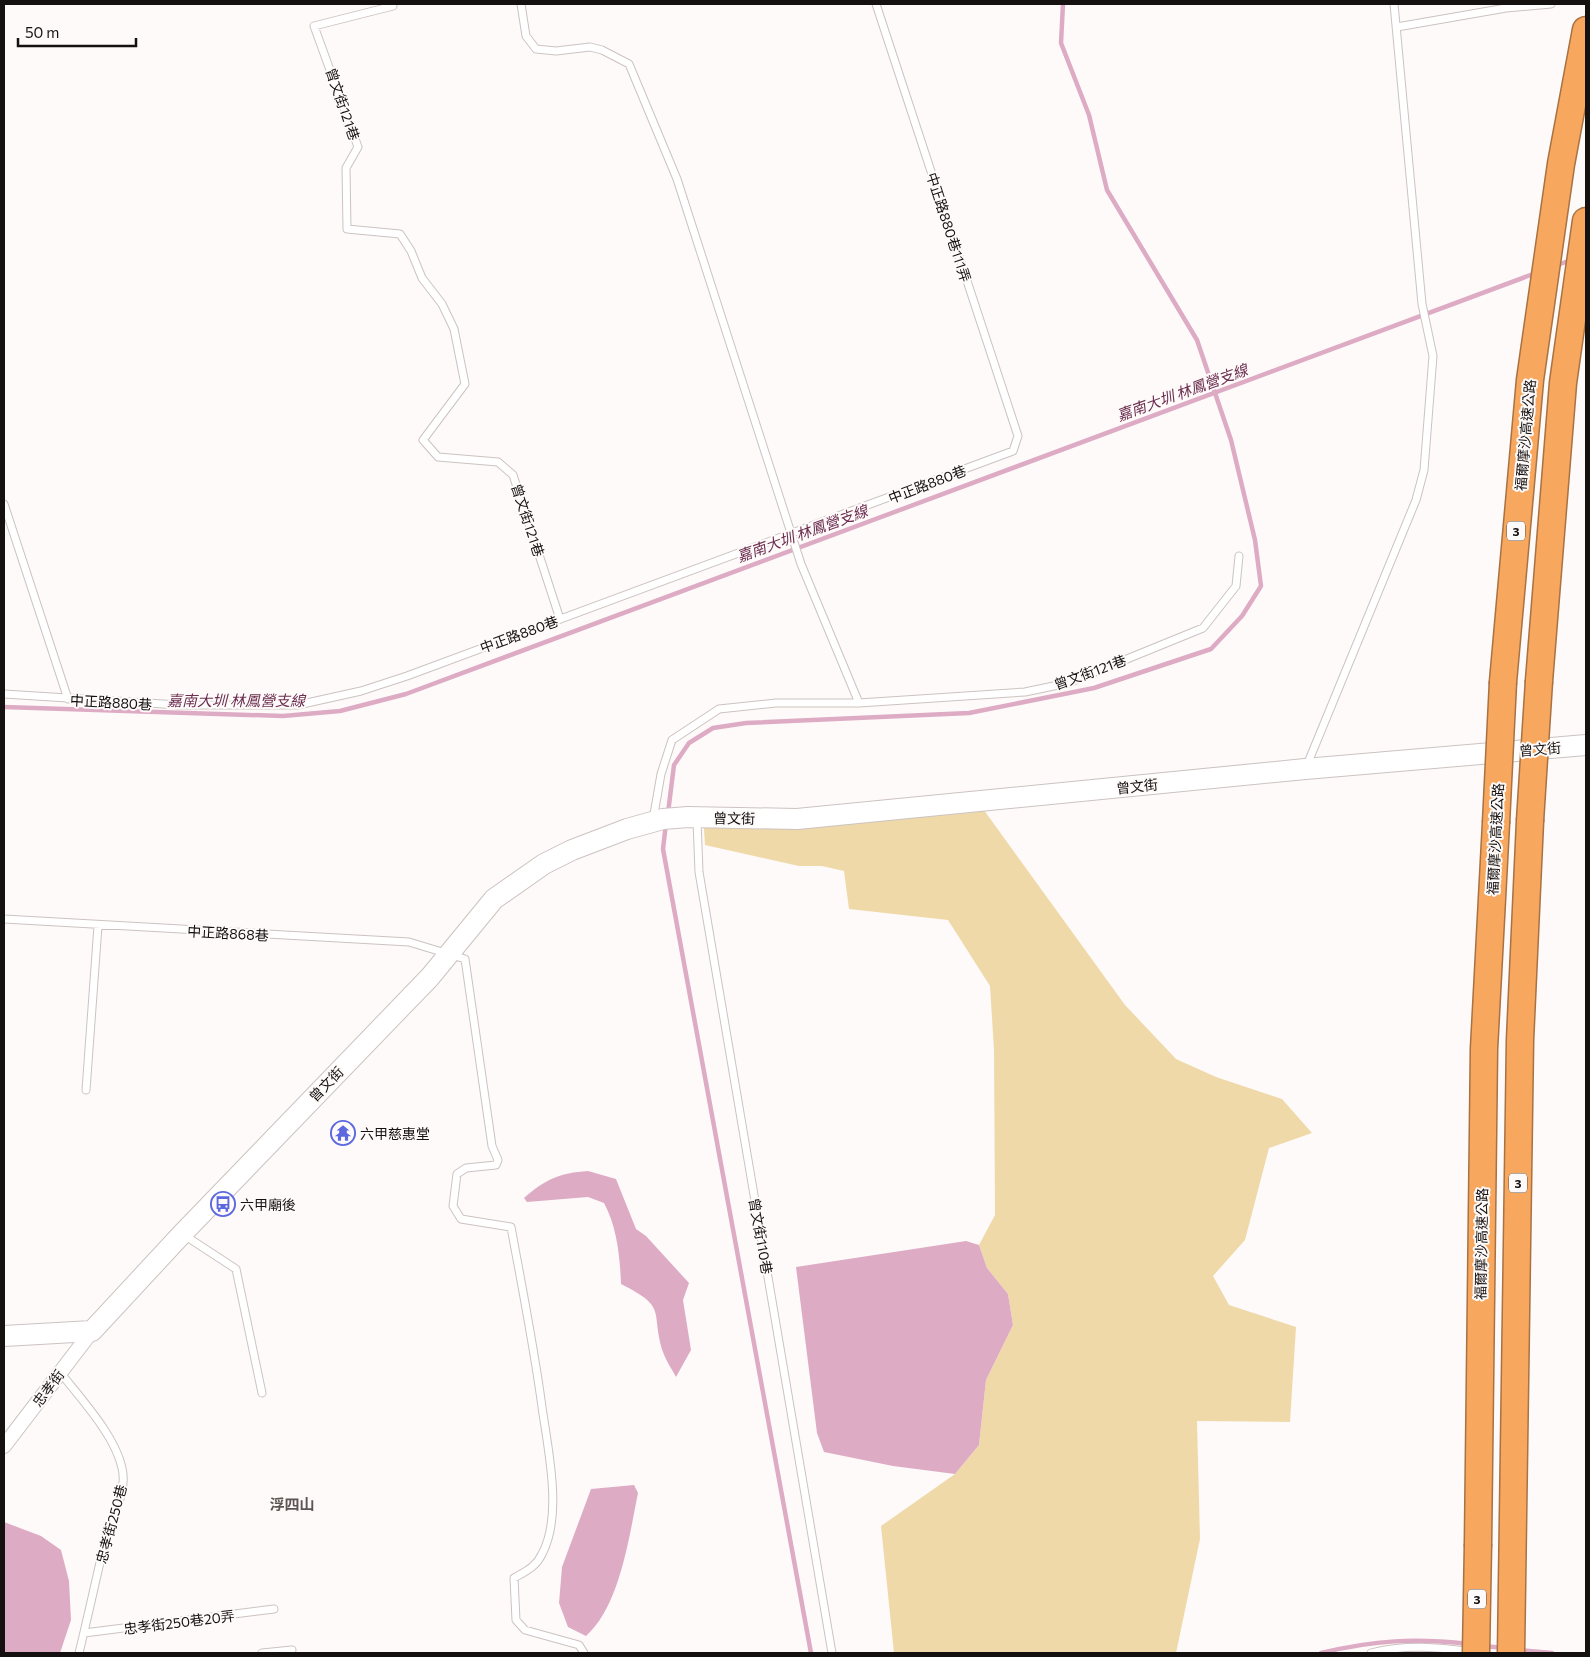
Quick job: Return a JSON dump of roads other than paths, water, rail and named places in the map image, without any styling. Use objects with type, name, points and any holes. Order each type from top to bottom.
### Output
[{"type":"highway","name":"福爾摩沙高速公路","points":[[1476,1653],[1484,1050],[1503,682],[1530,380],[1561,164],[1586,30]]},
{"type":"highway","name":"3","points":[[1511,1653],[1520,1040],[1530,822],[1539,681],[1563,383],[1586,221]]},
{"type":"main road","name":"曾文街","points":[[92,1331],[182,1234],[451,953],[494,899],[544,864],[602,838],[663,819],[693,817],[797,819],[1305,769],[1586,745]]},
{"type":"main road","points":[[4,1336],[92,1331]]},
{"type":"street","name":"忠孝街","points":[[4,1446],[92,1331]]},
{"type":"lane","points":[[521,4],[526,36],[536,49],[556,51],[590,47],[602,50],[629,64],[677,179],[801,564],[859,703]]},
{"type":"lane","name":"中正路880巷111弄","points":[[876,4],[1018,436],[1013,451]]},
{"type":"lane","points":[[1305,769],[1416,500],[1424,470],[1433,356],[1422,304],[1394,4]]},
{"type":"lane","points":[[1397,27],[1507,6],[1551,4]]},
{"type":"lane","name":"曾文街121巷","points":[[393,6],[314,26],[358,147],[346,168],[347,229],[400,234],[411,251],[422,278],[442,304],[454,329],[465,384],[423,440],[438,457],[498,462],[513,475],[560,619]]},
{"type":"lane","name":"中正路880巷","points":[[4,694],[68,700],[178,705],[298,705],[362,691],[1013,451]]},
{"type":"lane","points":[[4,504],[68,700]]},
{"type":"lane","name":"曾文街121巷","points":[[653,823],[661,774],[672,740],[719,709],[776,703],[859,703],[1025,692],[1068,683],[1203,628],[1236,586],[1239,556]]},
{"type":"lane","name":"曾文街110巷","points":[[693,817],[699,872],[832,1653]]},
{"type":"lane","name":"中正路868巷","points":[[4,919],[98,926],[409,942],[451,953]]},
{"type":"lane","points":[[86,1090],[98,926]]},
{"type":"lane","points":[[451,953],[465,959],[492,1146],[498,1160],[496,1165],[466,1168],[457,1174],[453,1206],[461,1218],[511,1227],[537,1371],[551,1471],[551,1523],[543,1554],[533,1568],[514,1578],[516,1620],[525,1630],[579,1645],[584,1653]]},
{"type":"lane","points":[[182,1234],[236,1269],[262,1393]]},
{"type":"lane","name":"忠孝街250巷","points":[[60,1372],[94,1415],[113,1446],[122,1467],[124,1483],[105,1539],[79,1653]]},
{"type":"lane","name":"忠孝街250巷20弄","points":[[84,1633],[274,1609]]},
{"type":"lane","points":[[1371,1653],[1388,1648],[1423,1646],[1482,1653]]},
{"type":"lane","points":[[262,1653],[292,1650]]},
{"type":"waterway","points":[[668,813],[674,765],[689,743],[713,728],[746,723],[969,713],[1094,688],[1211,649],[1242,616],[1261,586],[1255,540],[1231,440],[1197,340],[1107,190],[1089,115],[1061,43],[1063,4]]},
{"type":"waterway","name":"嘉南大圳 林鳳營支線","points":[[1555,266],[1571,260]]},
{"type":"waterway","name":"嘉南大圳 林鳳營支線","points":[[4,707],[283,716],[340,711],[406,694],[1536,273]]},
{"type":"waterway","points":[[666,823],[663,849],[811,1653]]},
{"type":"waterway","points":[[1321,1653],[1359,1645],[1395,1641],[1469,1644]]},
{"type":"waterway","points":[[1484,1646],[1504,1648]]},
{"type":"waterway","points":[[1519,1650],[1552,1653]]},
{"type":"place","name":"六甲慈惠堂","points":[[343,1133]]},
{"type":"place","name":"六甲廟後","points":[[223,1204]]},
{"type":"district","name":"浮四山","points":[[292,1504]]}]
